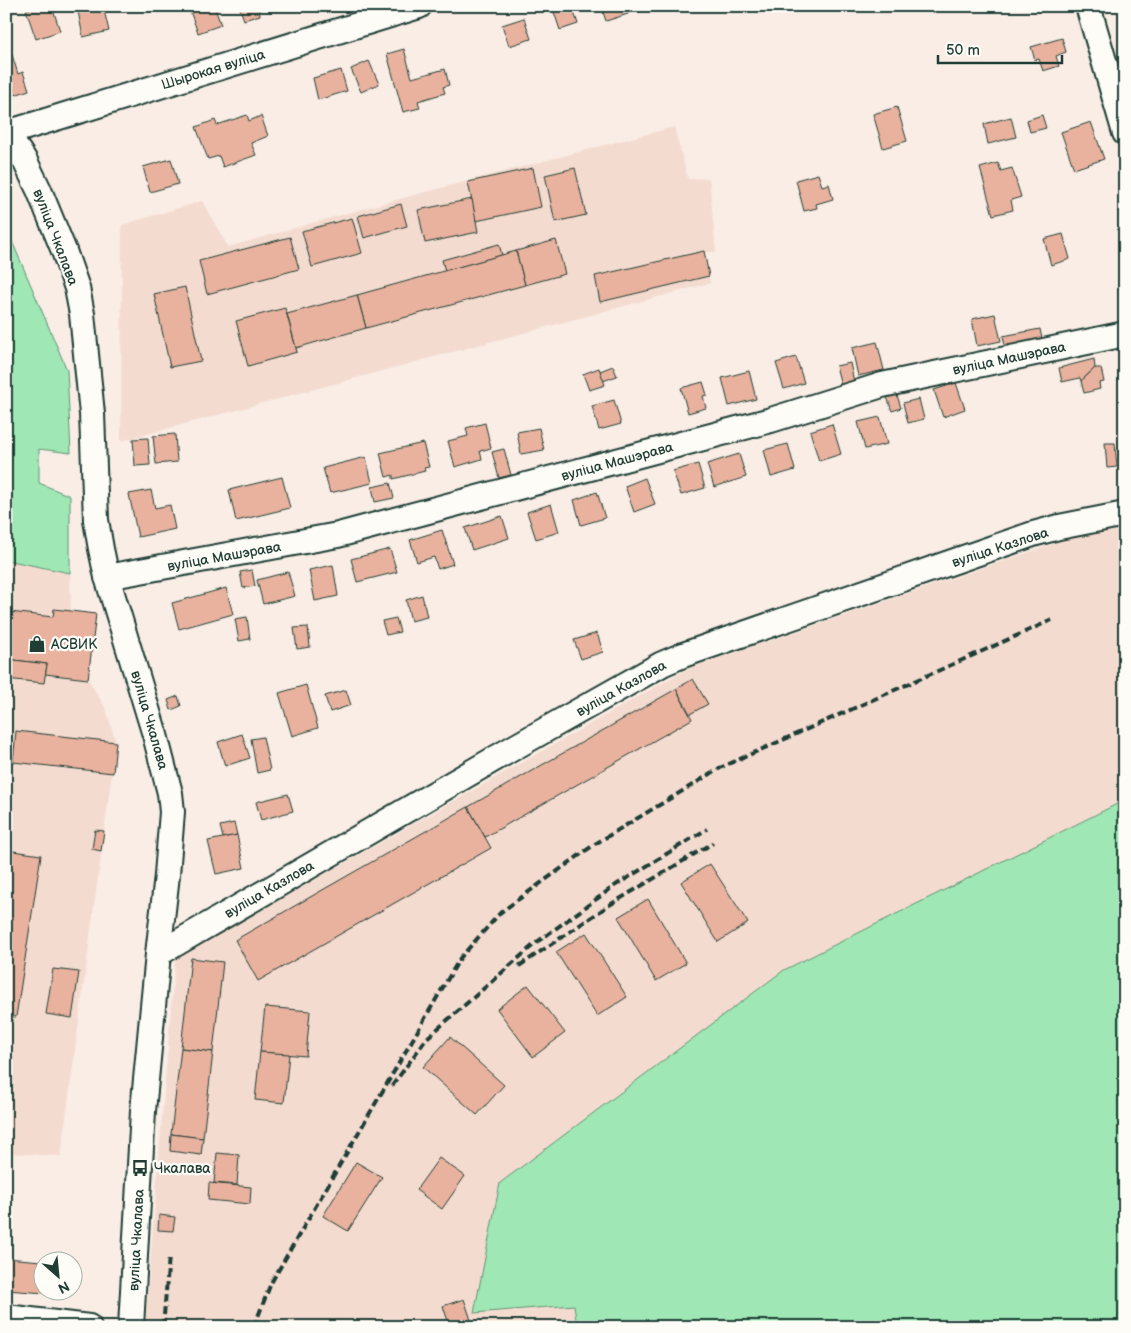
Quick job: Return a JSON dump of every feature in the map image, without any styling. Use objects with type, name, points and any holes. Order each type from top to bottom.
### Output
[{"type":"street","name":"Шырокая вуліца","points":[[7,133],[419,6]]},
{"type":"street","points":[[1088,6],[1125,133]]},
{"type":"street","name":"вуліца Чкалава","points":[[7,133],[25,161],[39,190],[77,288],[82,314],[92,414],[96,520],[107,577],[156,735],[170,793],[172,812],[143,1111],[131,1327]]},
{"type":"street","name":"вуліца Машэрава","points":[[107,577],[338,535],[771,420],[882,384],[1125,334]]},
{"type":"street","name":"вуліца Казлова","points":[[158,954],[514,747],[662,664],[682,655],[1033,534],[1125,514]]},
{"type":"street","points":[[6,1317],[89,1327]]},
{"type":"shaded area","points":[[674,127],[688,179],[709,178],[716,252],[704,252],[710,283],[121,441],[122,225],[202,201],[228,247],[384,203]]},
{"type":"shaded area","points":[[1125,527],[1125,800],[784,970],[574,1305],[577,1327],[145,1327],[175,959],[687,669],[1088,532]]},
{"type":"shaded area","points":[[6,560],[70,573],[71,611],[96,614],[88,679],[106,709],[116,742],[61,1156],[6,1153]]},
{"type":"green space","points":[[6,227],[67,370],[71,453],[39,449],[39,483],[70,496],[70,573],[6,560]]},
{"type":"green space","points":[[1125,800],[1125,1327],[577,1327],[574,1305],[474,1313],[500,1183],[784,970]]},
{"type":"building","points":[[37,6],[52,6],[60,31],[36,39],[26,10]]},
{"type":"building","points":[[77,6],[103,6],[109,31],[83,37]]},
{"type":"building","points":[[203,6],[214,6],[221,25],[198,33],[190,11]]},
{"type":"building","points":[[239,6],[258,6],[260,15],[244,20]]},
{"type":"building","points":[[552,6],[572,6],[578,24],[560,30]]},
{"type":"building","points":[[601,6],[626,6],[628,14],[606,21]]},
{"type":"building","points":[[524,18],[531,39],[509,46],[502,25]]},
{"type":"building","points":[[1062,38],[1066,52],[1056,56],[1059,66],[1043,71],[1039,59],[1035,60],[1031,47]]},
{"type":"building","points":[[8,42],[18,74],[23,72],[29,90],[15,95],[11,82],[6,84],[6,43]]},
{"type":"building","points":[[404,49],[412,78],[445,69],[449,85],[443,87],[445,93],[418,101],[420,108],[403,112],[387,54]]},
{"type":"building","points":[[369,61],[379,84],[361,92],[351,69]]},
{"type":"building","points":[[341,70],[347,91],[318,100],[313,78]]},
{"type":"building","points":[[897,107],[907,141],[883,148],[873,114]]},
{"type":"building","points":[[247,115],[249,121],[261,116],[268,136],[251,143],[256,155],[223,167],[219,156],[208,159],[196,127],[215,120],[217,125]]},
{"type":"building","points":[[1042,115],[1046,128],[1030,132],[1027,120]]},
{"type":"building","points":[[1011,117],[1016,137],[988,144],[984,124]]},
{"type":"building","points":[[1091,122],[1104,159],[1074,169],[1061,132]]},
{"type":"building","points":[[171,159],[178,184],[150,192],[143,167]]},
{"type":"building","points":[[998,163],[1001,171],[1012,168],[1021,197],[1011,200],[1013,210],[993,215],[980,168]]},
{"type":"building","points":[[533,168],[541,207],[476,221],[468,182]]},
{"type":"building","points":[[575,168],[586,215],[555,222],[545,175]]},
{"type":"building","points":[[818,174],[822,186],[829,184],[833,199],[816,204],[817,208],[804,211],[796,180]]},
{"type":"building","points":[[472,199],[478,232],[425,243],[418,210]]},
{"type":"building","points":[[401,204],[407,226],[364,238],[358,216]]},
{"type":"building","points":[[352,218],[362,253],[312,267],[302,231]]},
{"type":"building","points":[[1063,234],[1070,259],[1051,265],[1044,239]]},
{"type":"building","points":[[290,237],[299,269],[207,294],[199,261]]},
{"type":"building","points":[[556,240],[565,274],[525,285],[516,251]]},
{"type":"building","points":[[499,244],[502,255],[445,271],[442,260]]},
{"type":"building","points":[[516,251],[525,285],[366,328],[357,295]]},
{"type":"building","points":[[704,251],[709,276],[600,302],[595,276]]},
{"type":"building","points":[[185,287],[201,361],[170,367],[154,294]]},
{"type":"building","points":[[357,295],[366,328],[296,348],[287,314]]},
{"type":"building","points":[[285,308],[297,352],[248,366],[236,321]]},
{"type":"building","points":[[995,314],[1001,341],[977,346],[972,319]]},
{"type":"building","points":[[1040,329],[1043,344],[1006,351],[1003,336]]},
{"type":"building","points":[[877,342],[884,370],[858,376],[852,348]]},
{"type":"building","points":[[796,357],[804,383],[784,389],[776,363]]},
{"type":"building","points":[[1094,359],[1095,368],[1081,381],[1080,378],[1062,382],[1059,368]]},
{"type":"building","points":[[850,363],[854,382],[841,385],[836,366]]},
{"type":"building","points":[[613,366],[617,376],[603,381],[600,371]]},
{"type":"building","points":[[599,368],[605,385],[589,390],[583,374]]},
{"type":"building","points":[[1095,368],[1101,368],[1104,382],[1099,383],[1100,389],[1084,393],[1081,381]]},
{"type":"building","points":[[749,371],[756,399],[729,406],[722,378]]},
{"type":"building","points":[[703,382],[707,395],[703,396],[706,408],[688,413],[681,388]]},
{"type":"building","points":[[956,383],[965,409],[943,417],[934,390]]},
{"type":"building","points":[[897,395],[901,408],[892,411],[887,397]]},
{"type":"building","points":[[919,399],[924,419],[908,423],[903,403]]},
{"type":"building","points":[[614,400],[621,424],[599,430],[592,406]]},
{"type":"building","points":[[880,417],[887,444],[865,449],[858,422]]},
{"type":"building","points":[[485,423],[491,448],[480,451],[482,459],[455,467],[448,441],[468,436],[466,428]]},
{"type":"building","points":[[832,424],[841,454],[819,461],[810,431]]},
{"type":"building","points":[[539,428],[544,450],[521,454],[517,432]]},
{"type":"building","points":[[175,434],[177,462],[156,464],[153,436]]},
{"type":"building","points":[[148,438],[150,465],[135,466],[133,439]]},
{"type":"building","points":[[423,443],[429,467],[424,468],[425,471],[393,479],[393,475],[386,477],[380,453]]},
{"type":"building","points":[[1105,443],[1115,443],[1117,467],[1107,468]]},
{"type":"building","points":[[788,444],[795,470],[771,477],[764,450]]},
{"type":"building","points":[[504,449],[511,475],[499,478],[492,452]]},
{"type":"building","points":[[739,454],[746,477],[714,487],[707,464]]},
{"type":"building","points":[[366,457],[372,483],[330,493],[323,468]]},
{"type":"building","points":[[698,464],[705,488],[681,495],[673,471]]},
{"type":"building","points":[[282,477],[290,508],[236,521],[229,490]]},
{"type":"building","points":[[645,478],[655,504],[634,512],[625,486]]},
{"type":"building","points":[[390,483],[394,498],[375,502],[372,487]]},
{"type":"building","points":[[151,490],[155,508],[170,505],[175,529],[138,537],[129,494]]},
{"type":"building","points":[[597,492],[605,518],[581,525],[574,500]]},
{"type":"building","points":[[551,504],[559,532],[536,539],[527,512]]},
{"type":"building","points":[[502,516],[509,538],[472,550],[465,528]]},
{"type":"building","points":[[442,530],[453,564],[438,569],[434,557],[417,562],[410,540]]},
{"type":"building","points":[[390,549],[397,572],[357,582],[351,559]]},
{"type":"building","points":[[333,565],[338,596],[315,601],[309,570]]},
{"type":"building","points":[[252,570],[255,586],[243,588],[240,572]]},
{"type":"building","points":[[288,572],[295,596],[263,604],[257,580]]},
{"type":"building","points":[[226,588],[233,614],[179,629],[172,603]]},
{"type":"building","points":[[422,595],[427,617],[411,621],[406,600]]},
{"type":"building","points":[[54,609],[96,614],[88,679],[45,674],[47,664],[6,659],[10,612],[53,617]]},
{"type":"building","points":[[247,617],[250,639],[239,641],[235,619]]},
{"type":"building","points":[[396,618],[400,632],[386,635],[382,621]]},
{"type":"building","points":[[308,627],[310,647],[297,649],[294,628]]},
{"type":"building","points":[[597,633],[603,652],[581,659],[574,640]]},
{"type":"building","points":[[6,659],[47,664],[44,683],[6,679]]},
{"type":"building","points":[[693,679],[708,704],[690,714],[676,689]]},
{"type":"building","points":[[306,685],[318,728],[292,736],[279,693]]},
{"type":"building","points":[[676,689],[692,719],[485,837],[468,807]]},
{"type":"building","points":[[346,690],[351,705],[330,712],[325,696]]},
{"type":"building","points":[[178,696],[181,706],[171,710],[168,700]]},
{"type":"building","points":[[16,731],[116,742],[113,773],[13,762]]},
{"type":"building","points":[[242,734],[250,758],[225,766],[218,742]]},
{"type":"building","points":[[263,737],[270,770],[257,773],[251,739]]},
{"type":"building","points":[[288,794],[293,811],[261,820],[256,802]]},
{"type":"building","points":[[468,807],[491,848],[258,981],[235,940]]},
{"type":"building","points":[[234,823],[237,835],[223,838],[220,826]]},
{"type":"building","points":[[95,830],[104,831],[101,851],[92,849]]},
{"type":"building","points":[[237,835],[244,868],[216,874],[208,841]]},
{"type":"building","points":[[6,850],[41,855],[16,1017],[6,1016]]},
{"type":"building","points":[[710,864],[748,923],[718,942],[681,882]]},
{"type":"building","points":[[648,899],[686,963],[656,981],[618,917]]},
{"type":"building","points":[[586,933],[627,997],[597,1016],[556,952]]},
{"type":"building","points":[[191,958],[223,962],[213,1052],[181,1048]]},
{"type":"building","points":[[53,969],[79,972],[72,1018],[46,1014]]},
{"type":"building","points":[[528,985],[565,1033],[533,1057],[497,1009]]},
{"type":"building","points":[[265,1007],[310,1011],[306,1056],[260,1052]]},
{"type":"building","points":[[450,1037],[504,1085],[477,1115],[423,1067]]},
{"type":"building","points":[[181,1048],[213,1052],[203,1138],[171,1134]]},
{"type":"building","points":[[260,1052],[289,1054],[284,1103],[255,1100]]},
{"type":"building","points":[[171,1134],[203,1138],[201,1155],[170,1151]]},
{"type":"building","points":[[217,1153],[239,1155],[237,1185],[214,1183]]},
{"type":"building","points":[[439,1158],[465,1176],[442,1209],[416,1190]]},
{"type":"building","points":[[356,1162],[382,1177],[348,1231],[323,1216]]},
{"type":"building","points":[[209,1183],[251,1187],[250,1204],[208,1200]]},
{"type":"building","points":[[159,1215],[175,1217],[173,1231],[158,1230]]},
{"type":"building","points":[[6,1258],[32,1260],[32,1292],[6,1290]]},
{"type":"building","points":[[464,1299],[471,1320],[450,1327],[443,1306]]},
{"type":"railway","points":[[254,1327],[271,1283],[460,958],[501,912],[595,844],[722,767],[1052,620]]},
{"type":"railway","points":[[392,1086],[427,1038],[537,942],[616,885],[707,829]]},
{"type":"railway","points":[[519,966],[608,906],[713,843]]},
{"type":"railway","points":[[163,1327],[169,1256]]},
{"type":"place","name":"АСВИК","points":[[37,644]]},
{"type":"place","name":"Чкалава","points":[[140,1168]]}]
